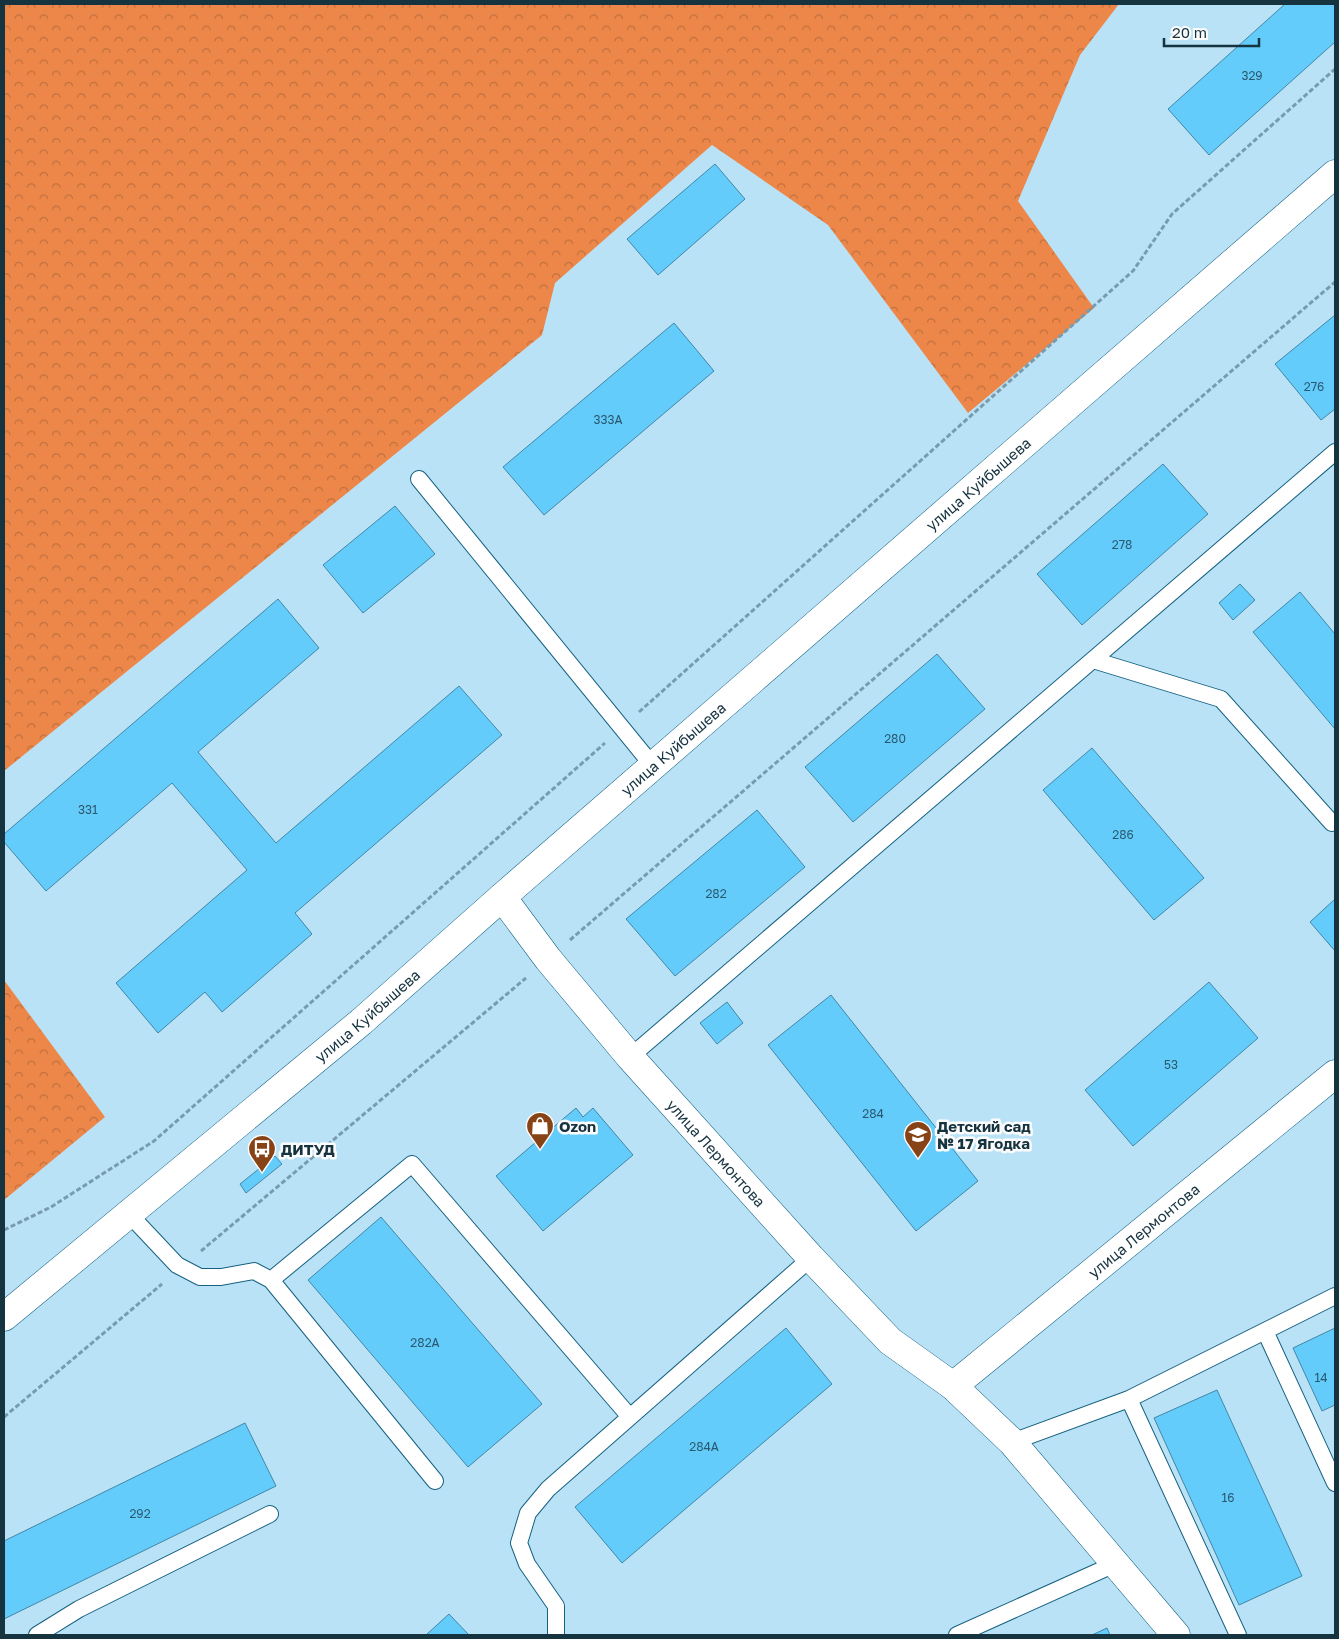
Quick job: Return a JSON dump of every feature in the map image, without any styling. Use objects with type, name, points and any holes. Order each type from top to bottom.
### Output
[{"type":"street","name":"улица Куйбышева","points":[[4,1317],[361,1022],[502,897],[1335,174]]},
{"type":"street","name":"улица Лермонтова","points":[[502,897],[548,959],[630,1057],[810,1258],[890,1341],[953,1386],[1012,1442],[1176,1635]]},
{"type":"street","name":"улица Лермонтова","points":[[953,1386],[1335,1074]]},
{"type":"lane","points":[[630,1057],[1335,452]]},
{"type":"lane","points":[[419,479],[653,766]]},
{"type":"lane","points":[[1093,660],[1221,699],[1332,823]]},
{"type":"lane","points":[[271,1280],[412,1164],[630,1417]]},
{"type":"lane","points":[[129,1214],[177,1265],[200,1277],[221,1277],[254,1271],[271,1280],[435,1481]]},
{"type":"lane","points":[[556,1635],[556,1606],[527,1564],[519,1543],[528,1513],[548,1489],[810,1258]]},
{"type":"lane","points":[[1012,1442],[1129,1399],[1335,1296]]},
{"type":"lane","points":[[1265,1331],[1335,1483]]},
{"type":"lane","points":[[1129,1399],[1238,1635]]},
{"type":"lane","points":[[37,1635],[80,1609],[270,1514]]},
{"type":"lane","points":[[957,1635],[1115,1564]]},
{"type":"path","points":[[4,1230],[51,1207],[154,1141],[622,728],[1133,271],[1172,214],[1335,69]]},
{"type":"path","points":[[4,1418],[548,959],[1335,282]]},
{"type":"green space","points":[[4,4],[1119,4],[1080,55],[1018,201],[1094,308],[968,413],[828,225],[712,145],[555,283],[542,335],[4,771]]},
{"type":"green space","points":[[4,980],[105,1117],[4,1200]]},
{"type":"building","points":[[1285,4],[1335,4],[1335,42],[1209,155],[1168,109]]},
{"type":"building","points":[[715,164],[745,199],[658,275],[627,239]]},
{"type":"building","points":[[1335,315],[1335,409],[1321,420],[1275,364]]},
{"type":"building","points":[[674,323],[714,371],[544,515],[503,467]]},
{"type":"building","points":[[1163,464],[1208,514],[1082,625],[1037,574]]},
{"type":"building","points":[[395,506],[435,554],[363,613],[323,565]]},
{"type":"building","points":[[1240,584],[1255,600],[1233,620],[1219,603]]},
{"type":"building","points":[[1300,592],[1335,634],[1335,729],[1253,632]]},
{"type":"building","points":[[278,599],[319,648],[198,752],[276,843],[459,686],[502,735],[295,913],[312,934],[222,1012],[205,992],[158,1033],[116,983],[247,870],[172,783],[46,891],[4,842],[4,834]]},
{"type":"building","points":[[937,654],[985,709],[853,822],[805,767]]},
{"type":"building","points":[[1092,748],[1204,878],[1154,920],[1043,790]]},
{"type":"building","points":[[757,810],[805,867],[675,976],[626,919]]},
{"type":"building","points":[[1335,899],[1335,951],[1310,922]]},
{"type":"building","points":[[1209,982],[1258,1038],[1133,1146],[1085,1090]]},
{"type":"building","points":[[831,995],[978,1181],[916,1231],[768,1045]]},
{"type":"building","points":[[727,1002],[743,1023],[717,1044],[700,1023]]},
{"type":"building","points":[[576,1108],[583,1117],[593,1108],[633,1155],[543,1231],[496,1176]]},
{"type":"building","points":[[275,1156],[282,1164],[246,1193],[240,1184]]},
{"type":"building","points":[[381,1217],[542,1404],[468,1467],[308,1280]]},
{"type":"building","points":[[786,1328],[832,1384],[622,1563],[575,1507]]},
{"type":"building","points":[[1335,1328],[1335,1405],[1322,1411],[1293,1348]]},
{"type":"building","points":[[1217,1390],[1302,1576],[1239,1605],[1154,1418]]},
{"type":"building","points":[[245,1423],[276,1486],[4,1619],[4,1541]]},
{"type":"building","points":[[449,1614],[469,1635],[426,1635]]},
{"type":"building","points":[[1107,1628],[1110,1635],[1092,1635]]},
{"type":"place","name":"Ozon","points":[[540,1150]]},
{"type":"place","name":"Детский сад № 17 Ягодка","points":[[918,1159]]},
{"type":"place","name":"ДИТУД","points":[[262,1173]]}]
